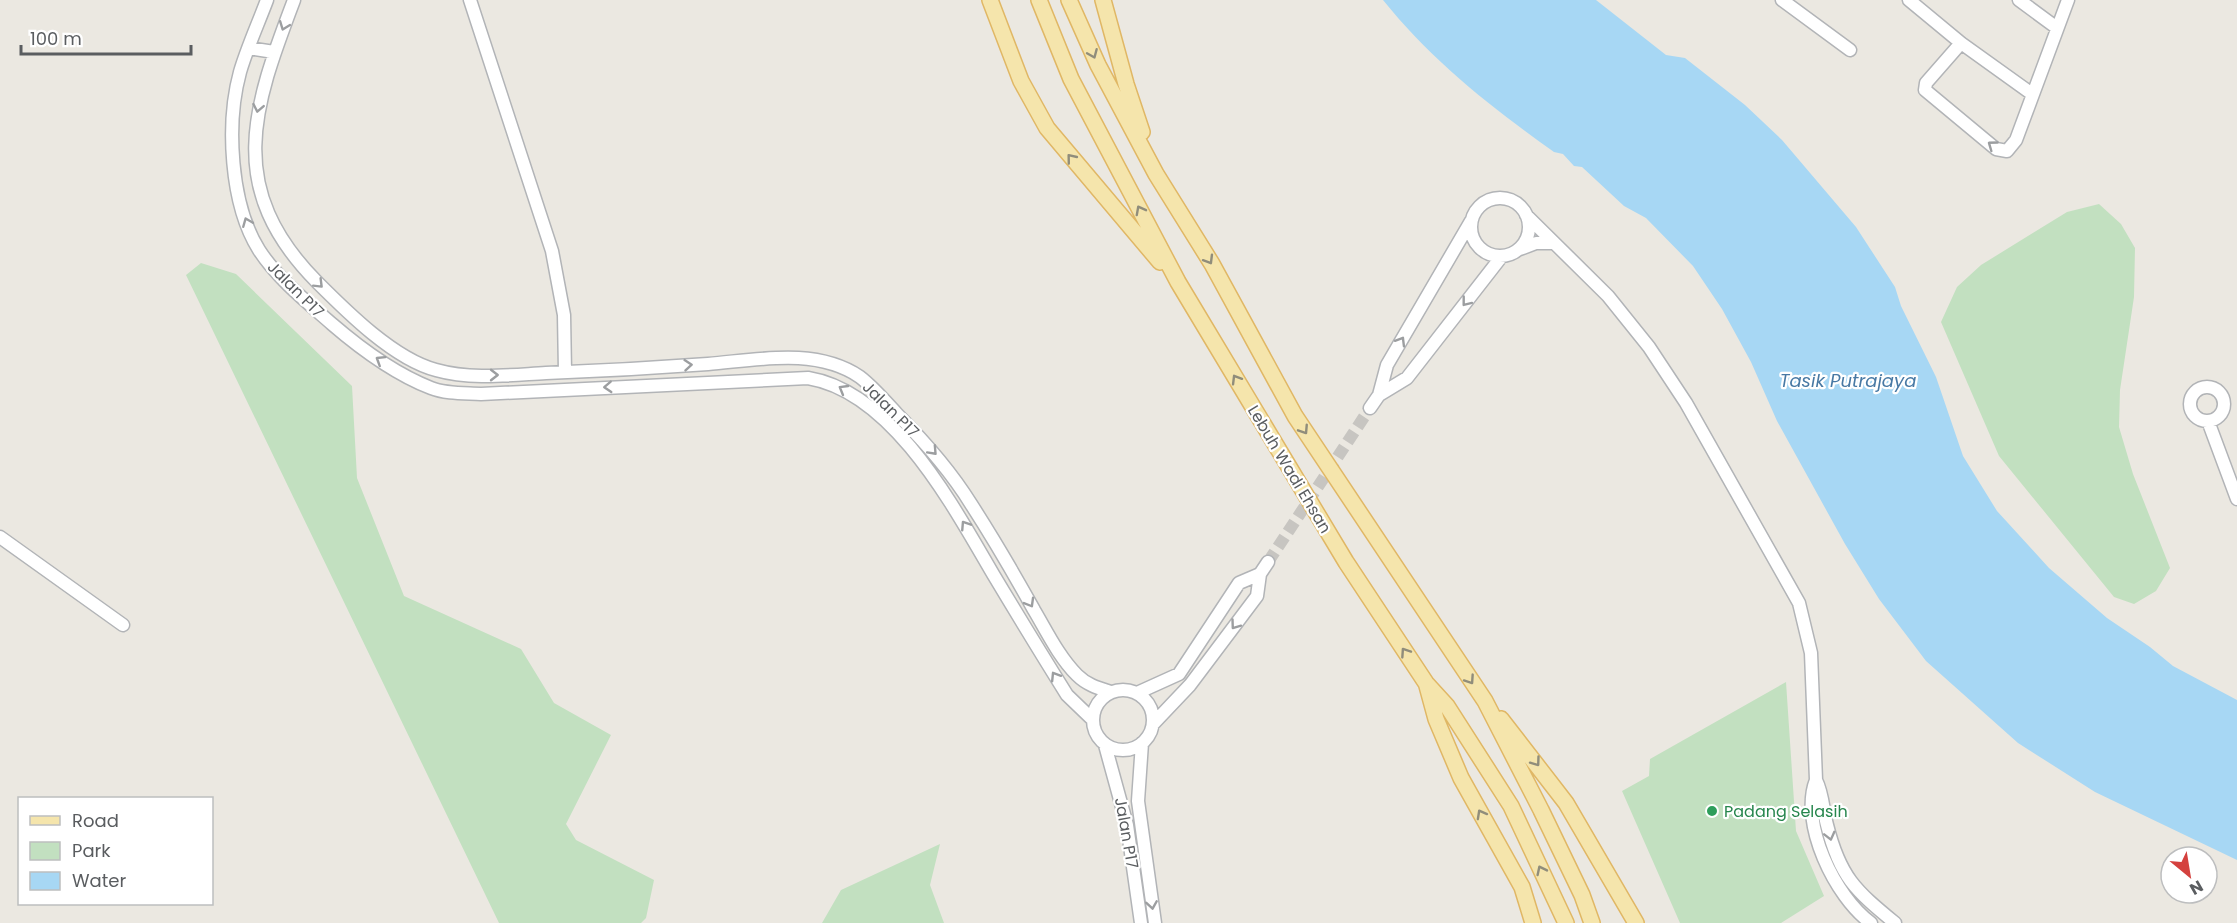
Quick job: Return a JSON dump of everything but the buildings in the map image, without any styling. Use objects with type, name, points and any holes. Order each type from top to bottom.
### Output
[{"type":"main road","points":[[990,0],[1020,81],[1047,128],[1178,282]]},
{"type":"main road","name":"Lebuh Wadi Ehsan","points":[[1039,0],[1071,79],[1178,282],[1346,562],[1426,683],[1447,706],[1511,806],[1566,923]]},
{"type":"main road","name":"Lebuh Wadi Ehsan","points":[[1070,0],[1098,65],[1156,174],[1212,264],[1295,416],[1485,701],[1582,895],[1592,923]]},
{"type":"main road","points":[[1103,0],[1126,84],[1156,174]]},
{"type":"main road","points":[[1426,683],[1436,719],[1461,778],[1522,887],[1533,923]]},
{"type":"main road","points":[[1485,701],[1518,738],[1566,803],[1635,923]]},
{"type":"street","name":"Jalan P17","points":[[267,0],[240,73],[233,121],[234,171],[244,214],[258,249],[281,277],[351,340],[382,362],[431,388],[481,394],[808,378],[828,381],[844,388],[870,408],[927,465],[1067,695],[1092,720]]},
{"type":"street","name":"Jalan P17","points":[[294,0],[264,78],[256,123],[255,168],[266,207],[282,239],[309,274],[361,323],[406,356],[435,370],[491,376],[799,358],[833,364],[862,378],[934,453],[960,486],[1066,662],[1089,685],[1111,692]]},
{"type":"street","points":[[470,0],[552,251],[564,315],[565,372]]},
{"type":"street","points":[[1782,0],[1850,50]]},
{"type":"street","points":[[1910,0],[1961,43],[2032,94]]},
{"type":"street","points":[[2019,0],[2057,28]]},
{"type":"street","points":[[1961,43],[1926,83],[1925,90],[1996,149],[2007,151],[2012,147],[2068,0]]},
{"type":"street","points":[[249,48],[274,52]]},
{"type":"street","points":[[1370,408],[1379,395],[1387,364],[1477,208],[1492,199],[1509,199],[1516,203],[1608,296],[1671,380],[1799,603],[1810,653],[1816,780],[1812,791],[1814,821],[1829,869],[1845,898],[1871,923]]},
{"type":"street","points":[[1518,250],[1529,230],[1526,215]]},
{"type":"street","points":[[1471,221],[1470,231],[1478,247],[1485,253],[1502,256],[1536,243],[1554,243]]},
{"type":"street","points":[[1379,395],[1407,378],[1502,256]]},
{"type":"street","points":[[431,388],[435,370]]},
{"type":"street","points":[[2224,399],[2219,416],[2208,421],[2198,419],[2191,412],[2189,403],[2193,393],[2202,387],[2213,388],[2224,399],[2237,399]]},
{"type":"street","points":[[2208,421],[2236,496]]},
{"type":"street","points":[[0,537],[123,625]]},
{"type":"street","points":[[1153,724],[1150,706],[1137,693],[1124,690],[1111,692],[1096,707],[1092,720],[1096,734],[1105,745],[1124,750],[1142,743],[1153,724],[1190,685],[1257,596],[1260,574],[1268,562]]},
{"type":"street","points":[[1137,693],[1179,674],[1186,667],[1239,583],[1260,574]]},
{"type":"street","name":"Jalan P17","points":[[1142,743],[1137,801],[1155,923]]},
{"type":"street","name":"Jalan P17","points":[[1105,745],[1127,825],[1141,923]]},
{"type":"street","points":[[1816,780],[1821,789],[1832,847],[1845,877],[1854,889],[1894,923]]},
{"type":"green space","points":[[2099,204],[2121,224],[2135,248],[2134,297],[2120,390],[2119,427],[2133,474],[2170,568],[2156,591],[2134,604],[2114,597],[1999,456],[1941,322],[1957,287],[1981,265],[2067,212]]},
{"type":"green space","points":[[201,263],[236,274],[352,386],[357,478],[404,596],[521,649],[554,703],[611,735],[566,824],[576,840],[654,880],[646,918],[641,923],[499,923],[186,275]]},
{"type":"green space","name":"Padang Selasih","points":[[1786,682],[1796,831],[1824,896],[1781,923],[1680,923],[1622,791],[1649,776],[1650,759]]},
{"type":"green space","points":[[940,844],[930,885],[944,923],[822,923],[841,890]]},
{"type":"water","name":"Tasik Putrajaya","points":[[1383,0],[1596,0],[1666,55],[1685,58],[1745,105],[1782,140],[1856,227],[1895,287],[1901,306],[1936,377],[1963,456],[1997,511],[2049,568],[2107,618],[2150,647],[2173,666],[2237,700],[2237,860],[2219,851],[2219,845],[2206,845],[2095,792],[2018,743],[1926,661],[1879,599],[1845,544],[1777,421],[1751,362],[1722,309],[1693,266],[1646,218],[1624,206],[1582,167],[1574,166],[1563,154],[1554,152],[1463,82]]},
{"type":"tunnel","points":[[1268,562],[1370,408]]},
{"type":"place","name":"Padang Selasih","points":[[1712,811]]}]
